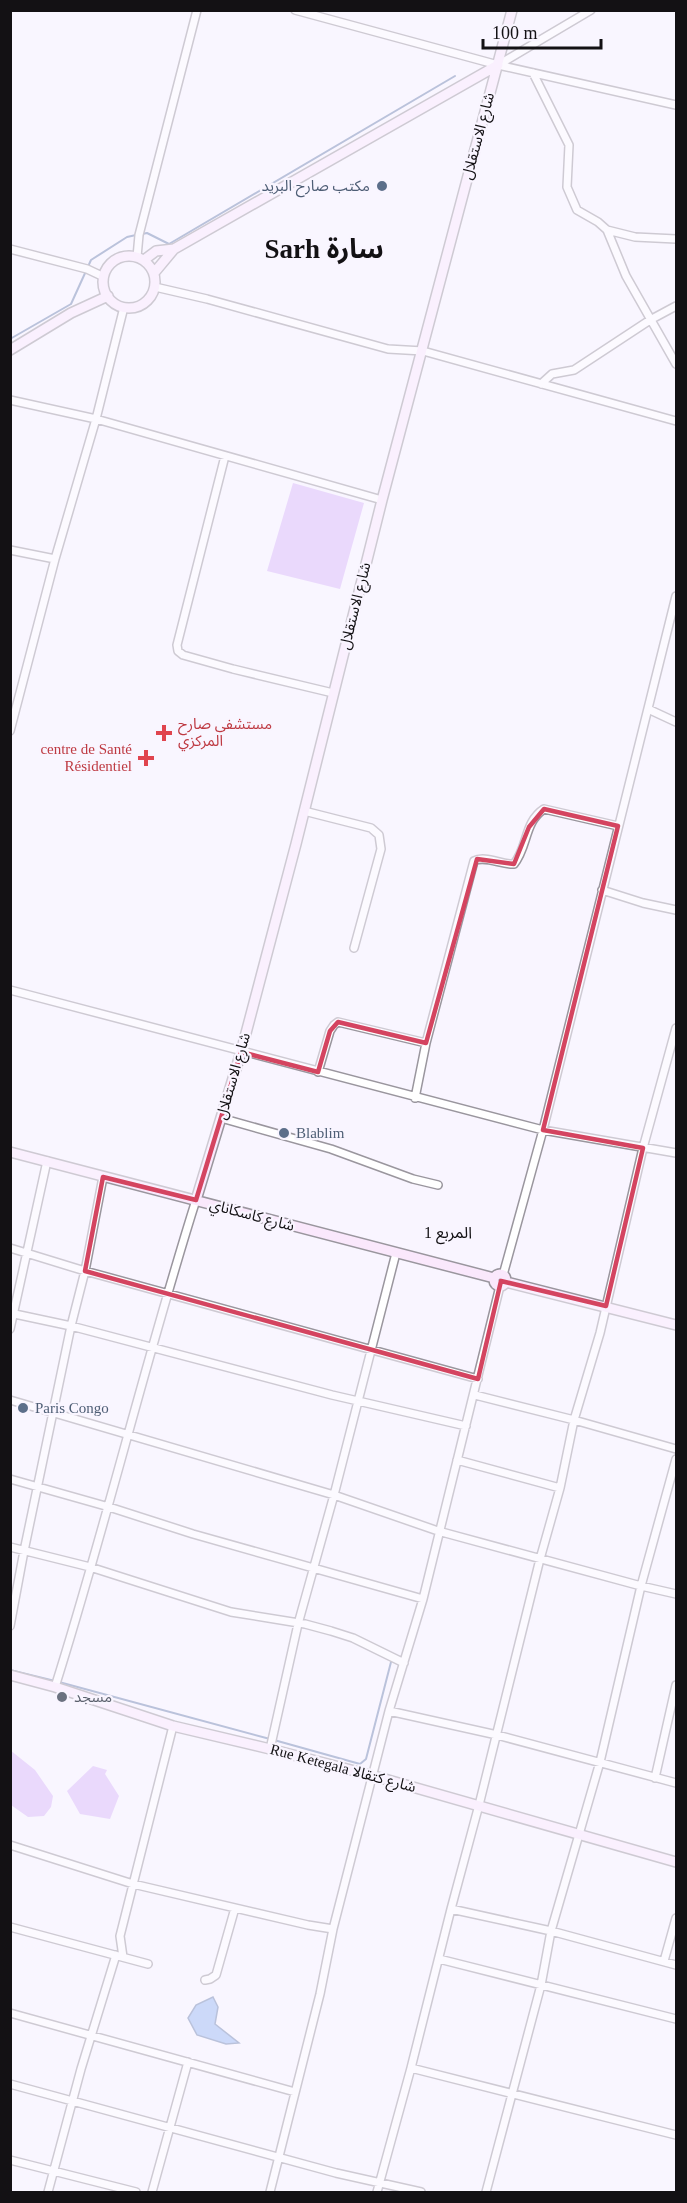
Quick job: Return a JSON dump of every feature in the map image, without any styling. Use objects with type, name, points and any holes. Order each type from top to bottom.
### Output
[{"type":"street","points":[[140,259],[139,235],[198,10]]},
{"type":"street","points":[[295,10],[498,65],[676,105]]},
{"type":"street","name":"شارع الاستقلال","points":[[196,1200],[241,1052],[382,500],[512,10]]},
{"type":"street","points":[[154,273],[174,249],[591,10]]},
{"type":"street","points":[[533,73],[569,145],[567,187],[577,210],[607,230],[626,276],[676,364]]},
{"type":"street","points":[[607,230],[635,237],[676,239]]},
{"type":"street","points":[[10,249],[87,269],[104,277]]},
{"type":"street","points":[[140,259],[156,251],[174,249]]},
{"type":"street","points":[[128,256],[140,259],[154,273],[155,287],[147,301],[132,308],[112,301],[103,284],[112,262],[128,256]]},
{"type":"street","points":[[155,287],[388,349],[423,351],[676,421]]},
{"type":"street","points":[[10,350],[72,313],[108,296]]},
{"type":"street","points":[[541,384],[552,374],[574,370],[650,320],[676,306]]},
{"type":"street","points":[[10,731],[14,702],[96,419],[124,307]]},
{"type":"street","points":[[10,400],[96,419],[382,500]]},
{"type":"street","points":[[225,456],[177,645],[178,651],[183,655],[233,669],[333,693]]},
{"type":"street","points":[[10,550],[55,559]]},
{"type":"street","points":[[270,2193],[320,1994],[333,1929],[389,1711],[423,1599],[438,1531],[475,1395],[501,1280],[543,1130],[676,596]]},
{"type":"street","points":[[648,709],[676,722]]},
{"type":"street","points":[[415,1098],[426,1043],[474,861],[481,858],[514,864],[520,856],[529,827],[536,814],[544,810],[618,826]]},
{"type":"street","points":[[304,811],[372,828],[380,836],[381,849],[354,948]]},
{"type":"street","points":[[602,890],[643,903],[676,910]]},
{"type":"street","points":[[10,990],[543,1130],[676,1153]]},
{"type":"street","points":[[318,1072],[330,1031],[338,1022],[426,1043]]},
{"type":"street","points":[[377,2193],[560,1488],[573,1420],[600,1334],[643,1148],[676,1028]]},
{"type":"street","points":[[221,1119],[331,1149],[413,1179],[438,1185]]},
{"type":"street","name":"شارع كاسكاناي","points":[[10,1152],[676,1325]]},
{"type":"street","points":[[10,1329],[47,1161]]},
{"type":"street","points":[[10,1626],[71,1326],[86,1271],[103,1177]]},
{"type":"street","points":[[55,1687],[109,1507],[167,1292],[196,1200]]},
{"type":"street","points":[[10,1248],[86,1271],[478,1378]]},
{"type":"street","points":[[270,1749],[298,1624],[315,1567],[396,1253]]},
{"type":"street","points":[[12,1313],[71,1326],[358,1401],[466,1426]]},
{"type":"street","points":[[475,1395],[676,1449]]},
{"type":"street","points":[[10,1400],[334,1495],[438,1531],[676,1594]]},
{"type":"street","points":[[486,2193],[541,1984],[551,1931],[600,1762],[641,1586],[676,1459]]},
{"type":"street","points":[[457,1460],[560,1488]]},
{"type":"street","points":[[10,1479],[423,1599]]},
{"type":"street","points":[[10,1547],[90,1567],[231,1612],[331,1631],[353,1638],[404,1663]]},
{"type":"street","name":"Rue Ketegala شارع كتقالا","points":[[10,1675],[55,1687],[173,1726],[374,1776],[676,1862]]},
{"type":"street","points":[[655,1778],[676,1685]]},
{"type":"street","points":[[389,1711],[497,1735],[676,1783]]},
{"type":"street","points":[[48,2193],[72,2101],[119,1956],[120,1936],[173,1726]]},
{"type":"street","points":[[10,1845],[133,1884],[333,1929]]},
{"type":"street","points":[[205,1980],[216,1975],[235,1908]]},
{"type":"street","points":[[451,1909],[551,1931],[676,1965]]},
{"type":"street","points":[[664,1961],[676,1918]]},
{"type":"street","points":[[10,1928],[148,1964]]},
{"type":"street","points":[[439,1959],[676,2019]]},
{"type":"street","points":[[10,2013],[295,2092]]},
{"type":"street","points":[[152,2193],[188,2062]]},
{"type":"street","points":[[411,2068],[676,2136]]},
{"type":"street","points":[[10,2084],[421,2193]]},
{"type":"street","points":[[10,2160],[136,2193]]},
{"type":"highlighted area","points":[[544,809],[618,826],[543,1130],[643,1148],[606,1306],[501,1281],[478,1379],[85,1271],[103,1177],[196,1200],[241,1052],[318,1072],[330,1031],[338,1022],[426,1043],[477,859],[514,864],[529,827]]},
{"type":"shaded area","points":[[293,483],[364,503],[340,589],[267,571]]},
{"type":"shaded area","points":[[10,1750],[35,1770],[53,1796],[51,1807],[44,1816],[28,1817],[11,1805]]},
{"type":"shaded area","points":[[93,1766],[107,1770],[105,1774],[119,1796],[110,1819],[80,1814],[67,1791]]},
{"type":"water","points":[[213,1997],[218,2007],[215,2024],[239,2043],[226,2044],[197,2035],[188,2018],[196,2005]]},
{"type":"waterway","points":[[142,234],[147,233],[169,244],[455,76]]},
{"type":"waterway","points":[[10,339],[71,304],[91,260],[127,237],[136,235]]},
{"type":"waterway","points":[[274,1740],[360,1764],[366,1759],[391,1662]]},
{"type":"waterway","points":[[10,1670],[55,1681]]},
{"type":"waterway","points":[[59,1682],[270,1739]]},
{"type":"place","name":"مكتب صارح البريد","points":[[382,186]]},
{"type":"place","name":"مستشفى صارح المركزي","points":[[164,733]]},
{"type":"place","name":"centre de Santé Résidentiel","points":[[146,758]]},
{"type":"place","name":"Blablim","points":[[284,1133]]},
{"type":"place","name":"Paris Congo","points":[[23,1408]]},
{"type":"place","name":"مسجد","points":[[62,1697]]},
{"type":"district","name":"Sarh سارة","points":[[324,249]]},
{"type":"district","name":"المربع 1","points":[[448,1232]]}]
